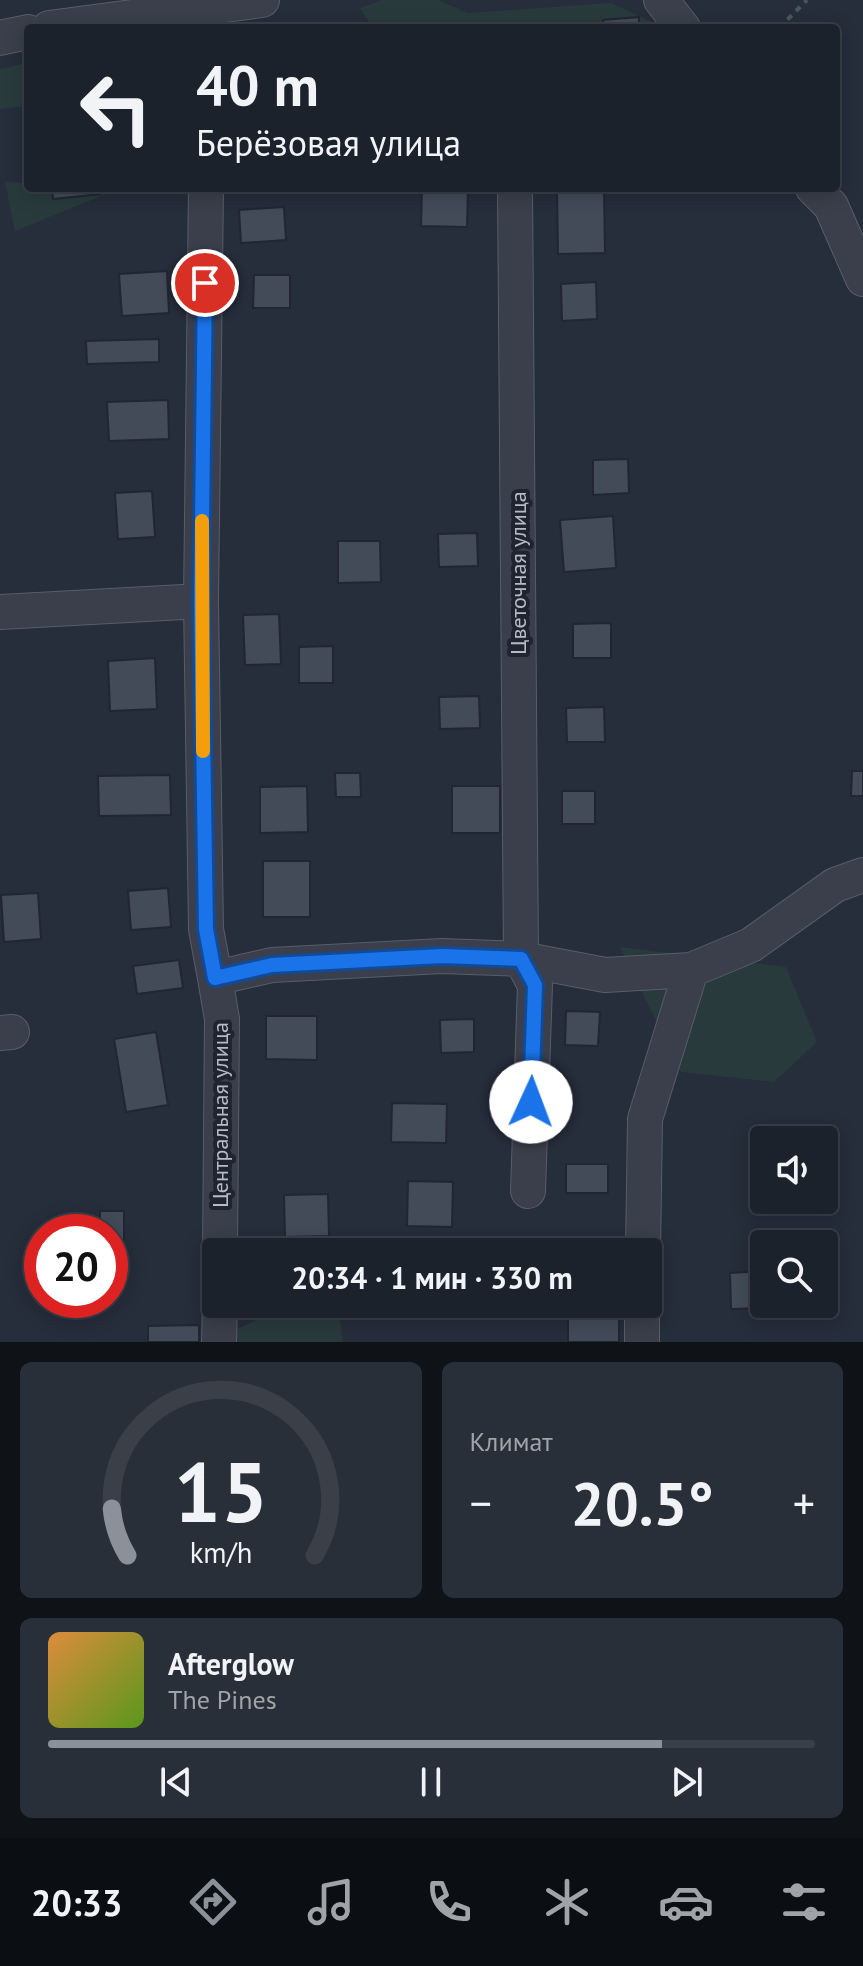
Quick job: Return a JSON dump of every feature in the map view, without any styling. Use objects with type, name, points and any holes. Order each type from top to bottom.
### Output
[{"type":"street","points":[[79,24],[262,0]]},
{"type":"street","points":[[661,0],[680,24]]},
{"type":"street","points":[[0,38],[24,33]]},
{"type":"street","name":"Центральная улица","points":[[206,192],[201,601],[206,929],[222,1019],[220,1238]]},
{"type":"street","name":"Цветочная улица","points":[[515,192],[521,959]]},
{"type":"street","points":[[817,192],[831,206],[863,279]]},
{"type":"street","points":[[0,612],[201,601]]},
{"type":"street","points":[[215,978],[272,965],[442,956],[521,959],[605,975],[691,970],[751,945],[835,885],[863,875]]},
{"type":"street","points":[[521,959],[535,985],[528,1191]]},
{"type":"street","points":[[643,1238],[645,1119],[691,970]]},
{"type":"street","points":[[219,1342],[220,1318]]},
{"type":"street","points":[[642,1318],[642,1342]]},
{"type":"path","points":[[783,24],[807,0]]},
{"type":"shaded area","points":[[382,0],[438,0],[468,13],[611,3],[656,24],[370,24],[360,8]]},
{"type":"shaded area","points":[[24,64],[24,106],[0,109],[0,69]]},
{"type":"shaded area","points":[[5,182],[24,183],[24,192],[111,192],[15,231]]},
{"type":"shaded area","points":[[620,947],[786,967],[817,1042],[774,1082],[681,1072]]},
{"type":"shaded area","points":[[261,1318],[340,1318],[343,1342],[236,1342],[237,1329]]},
{"type":"building","points":[[639,17],[639,24],[604,24],[603,20]]},
{"type":"building","points":[[52,192],[101,192],[101,194],[53,199]]},
{"type":"building","points":[[422,192],[468,192],[467,227],[421,226]]},
{"type":"building","points":[[557,192],[604,192],[605,253],[558,254]]},
{"type":"building","points":[[284,207],[286,240],[241,243],[239,210]]},
{"type":"building","points":[[167,271],[169,313],[122,316],[119,274]]},
{"type":"building","points":[[254,275],[290,275],[290,308],[253,308]]},
{"type":"building","points":[[596,282],[597,319],[562,321],[561,284]]},
{"type":"building","points":[[159,339],[159,362],[87,364],[86,341]]},
{"type":"building","points":[[168,400],[169,439],[109,441],[107,402]]},
{"type":"building","points":[[628,459],[629,493],[593,495],[593,460]]},
{"type":"building","points":[[152,491],[155,537],[118,539],[115,493]]},
{"type":"building","points":[[613,516],[616,568],[564,572],[560,520]]},
{"type":"building","points":[[477,533],[478,566],[439,567],[438,534]]},
{"type":"building","points":[[338,541],[380,541],[381,582],[338,583]]},
{"type":"building","points":[[279,614],[281,664],[245,665],[243,615]]},
{"type":"building","points":[[611,623],[611,658],[573,658],[573,624]]},
{"type":"building","points":[[333,646],[333,683],[299,683],[299,647]]},
{"type":"building","points":[[155,658],[157,709],[110,711],[108,661]]},
{"type":"building","points":[[479,696],[480,728],[440,729],[439,697]]},
{"type":"building","points":[[604,707],[605,742],[567,742],[566,708]]},
{"type":"building","points":[[852,771],[863,771],[863,796],[851,796]]},
{"type":"building","points":[[335,773],[360,773],[361,797],[336,797]]},
{"type":"building","points":[[170,775],[171,815],[99,816],[98,776]]},
{"type":"building","points":[[307,786],[308,832],[260,833],[260,787]]},
{"type":"building","points":[[452,786],[500,786],[500,833],[452,833]]},
{"type":"building","points":[[562,791],[595,791],[595,824],[562,824]]},
{"type":"building","points":[[263,861],[310,861],[310,917],[263,917]]},
{"type":"building","points":[[168,888],[171,927],[131,930],[128,891]]},
{"type":"building","points":[[38,893],[41,939],[4,942],[1,895]]},
{"type":"building","points":[[179,960],[183,988],[137,994],[133,966]]},
{"type":"building","points":[[566,1011],[600,1012],[598,1046],[565,1045]]},
{"type":"building","points":[[266,1016],[317,1016],[317,1060],[266,1059]]},
{"type":"building","points":[[474,1019],[474,1052],[441,1053],[440,1020]]},
{"type":"building","points":[[156,1032],[168,1105],[126,1112],[114,1039]]},
{"type":"building","points":[[392,1103],[447,1104],[446,1143],[391,1142]]},
{"type":"building","points":[[566,1164],[608,1164],[608,1193],[566,1193]]},
{"type":"building","points":[[408,1181],[453,1182],[452,1227],[407,1226]]},
{"type":"building","points":[[328,1194],[329,1236],[285,1237],[284,1195]]},
{"type":"building","points":[[100,1211],[124,1211],[124,1214],[100,1214]]},
{"type":"building","points":[[750,1272],[750,1308],[731,1309],[730,1273]]},
{"type":"building","points":[[568,1318],[619,1318],[619,1342],[568,1342]]},
{"type":"building","points":[[199,1325],[199,1342],[148,1342],[148,1326]]},
{"type":"slow traffic","points":[[202,521],[203,751]]},
{"type":"route","points":[[205,283],[201,601],[206,929],[215,978],[272,965],[442,956],[521,959],[535,985],[531,1102]]}]
